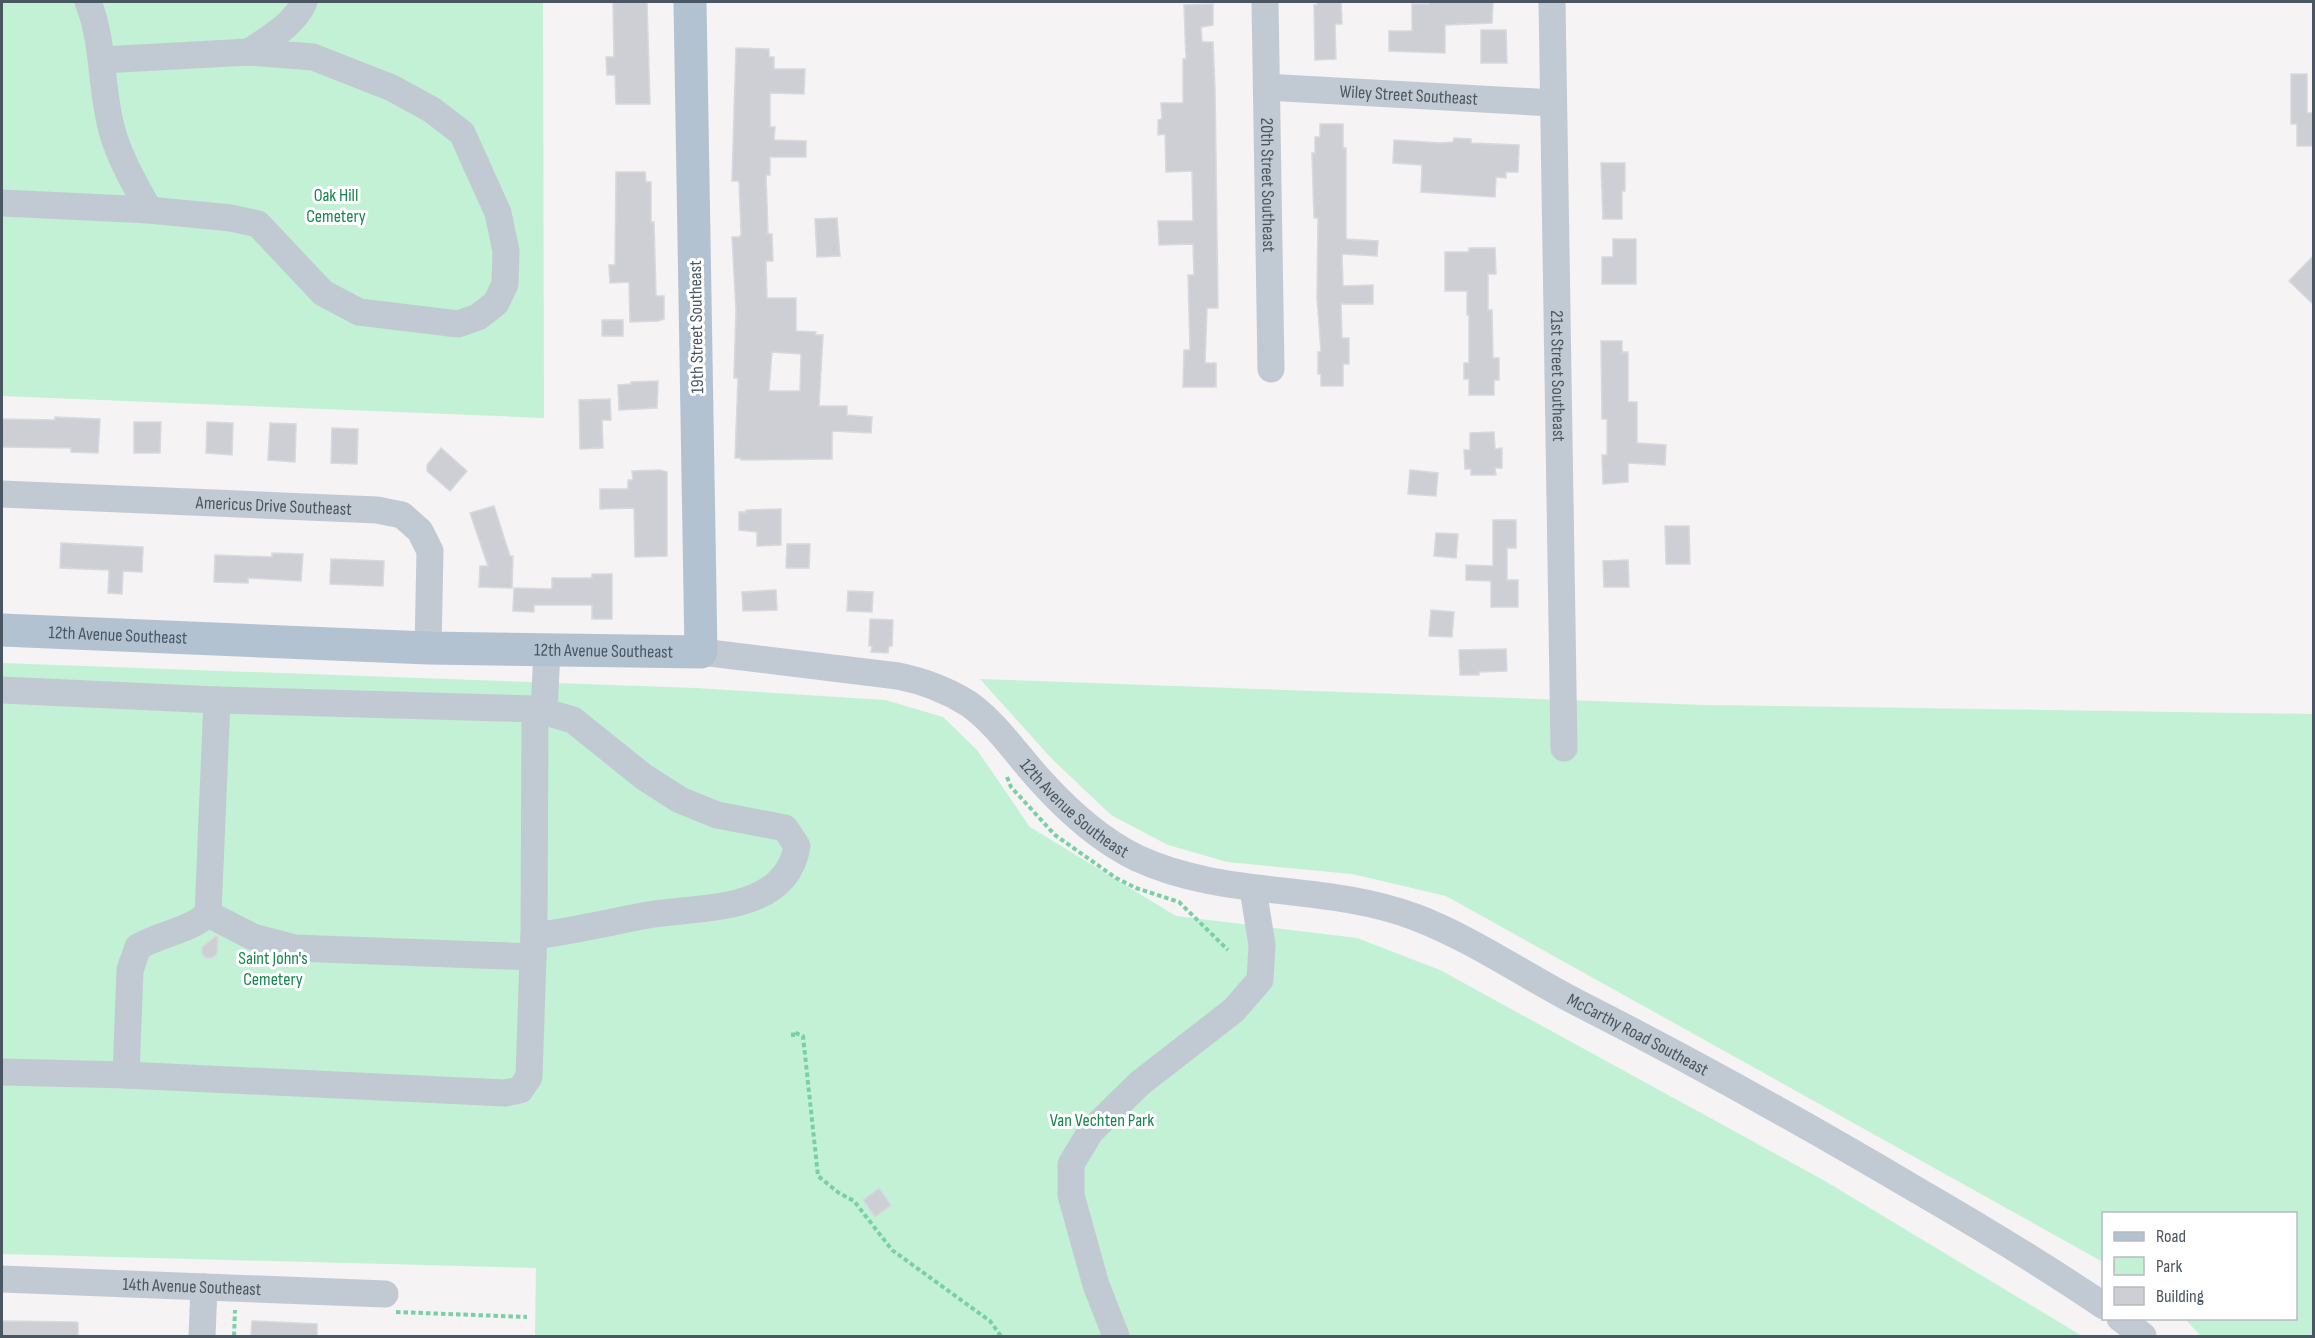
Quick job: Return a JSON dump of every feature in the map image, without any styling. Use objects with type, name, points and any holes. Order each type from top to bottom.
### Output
[{"type":"main road","name":"19th Street Southeast","points":[[690,2],[701,652]]},
{"type":"main road","name":"12th Avenue Southeast","points":[[2,630],[428,648],[701,652]]},
{"type":"street","points":[[88,2],[102,60],[104,91],[113,134],[128,170],[149,210]]},
{"type":"street","name":"20th Street Southeast","points":[[1265,2],[1271,369]]},
{"type":"street","name":"21st Street Southeast","points":[[1552,2],[1564,748]]},
{"type":"street","points":[[249,52],[275,35],[303,5]]},
{"type":"street","points":[[303,5],[302,38],[313,57]]},
{"type":"street","points":[[2,203],[149,210],[231,218],[258,224],[323,293],[359,312],[458,324],[478,317],[496,303],[505,284],[506,250],[498,213],[462,133],[432,110],[392,88],[313,57],[249,52],[102,60]]},
{"type":"street","name":"Wiley Street Southeast","points":[[1267,87],[1553,103]]},
{"type":"street","name":"Americus Drive Southeast","points":[[2,494],[377,510],[402,515],[420,531],[430,551],[428,648]]},
{"type":"street","points":[[2,1072],[126,1075],[505,1093],[520,1090],[529,1077],[539,710],[547,650]]},
{"type":"street","name":"12th Avenue Southeast","points":[[701,652],[898,676],[922,681],[948,692],[969,704],[987,720],[1040,780],[1085,824],[1110,843],[1137,858]]},
{"type":"street","points":[[2,690],[217,700],[539,710],[573,720],[644,777],[680,800],[717,815],[785,828],[797,846],[795,862],[783,881],[755,897],[708,909],[650,915],[576,931],[533,947],[295,948],[254,937],[208,914]]},
{"type":"street","points":[[126,1075],[130,970],[138,946],[156,937],[196,924],[208,914],[217,700]]},
{"type":"street","name":"McCarthy Road Southeast","points":[[1137,858],[1209,882],[1372,905],[1410,915],[1450,931],[1567,997],[1695,1062],[1804,1123],[2050,1270],[2102,1305]]},
{"type":"street","points":[[1116,1336],[1096,1285],[1071,1195],[1071,1164],[1092,1131],[1140,1083],[1234,1011],[1260,980],[1262,945],[1253,889]]},
{"type":"street","name":"14th Avenue Southeast","points":[[2,1279],[385,1294]]},
{"type":"street","points":[[202,1336],[204,1287]]},
{"type":"street","points":[[2123,1320],[2143,1336]]},
{"type":"path","points":[[1007,776],[1011,787],[1054,835],[1116,878],[1136,888],[1179,902],[1228,950]]},
{"type":"path","points":[[792,1037],[793,1032],[804,1036],[818,1176],[838,1193],[854,1201],[892,1250],[990,1321],[1001,1336]]},
{"type":"path","points":[[234,1336],[235,1305]]},
{"type":"green space","name":"Oak Hill Cemetery","points":[[2,2],[543,2],[544,418],[2,396]]},
{"type":"green space","points":[[2,663],[696,688],[885,700],[943,717],[977,750],[1030,827],[1176,916],[1357,938],[1440,970],[1825,1181],[2082,1336],[535,1336],[536,1268],[2,1254]]},
{"type":"green space","points":[[980,679],[1706,705],[2313,714],[2313,1336],[2201,1336],[2186,1320],[2297,1320],[2297,1212],[2102,1212],[2102,1261],[1446,896],[1352,874],[1227,862],[1168,845],[1111,815],[1051,758]]},
{"type":"building","points":[[647,2],[650,104],[616,104],[615,75],[607,75],[606,57],[614,57],[613,3]]},
{"type":"building","points":[[1317,2],[1341,2],[1342,24],[1335,24],[1336,59],[1315,60],[1314,5],[1317,5]]},
{"type":"building","points":[[1429,2],[1493,2],[1492,23],[1445,25],[1445,53],[1389,51],[1389,31],[1412,31],[1412,4],[1429,4]]},
{"type":"building","points":[[1213,4],[1213,25],[1201,27],[1202,42],[1213,42],[1215,89],[1218,308],[1207,308],[1205,363],[1216,363],[1216,387],[1183,387],[1184,350],[1190,350],[1188,275],[1194,275],[1193,244],[1159,245],[1158,221],[1193,221],[1192,171],[1166,172],[1165,134],[1158,135],[1158,120],[1162,119],[1161,103],[1183,103],[1183,59],[1186,59],[1184,5]]},
{"type":"building","points":[[1481,30],[1506,30],[1507,63],[1481,63]]},
{"type":"building","points":[[736,48],[769,49],[769,57],[774,57],[774,69],[805,69],[804,94],[770,93],[770,127],[775,127],[774,140],[806,141],[806,157],[770,157],[770,175],[766,175],[768,234],[772,234],[773,261],[766,261],[767,298],[796,298],[796,331],[816,332],[815,335],[823,335],[819,406],[847,406],[847,415],[872,417],[871,433],[832,431],[832,459],[741,460],[741,458],[735,458],[738,378],[734,378],[736,310],[732,237],[741,235],[739,181],[732,181]],"holes":[[[772,352],[801,354],[800,391],[769,391]]]},
{"type":"building","points":[[2291,74],[2307,74],[2307,113],[2313,113],[2313,146],[2297,146],[2297,124],[2291,124]]},
{"type":"building","points":[[1320,124],[1343,124],[1343,148],[1346,148],[1346,239],[1378,241],[1377,256],[1342,254],[1343,286],[1373,285],[1373,304],[1341,304],[1342,338],[1349,338],[1349,364],[1343,364],[1343,386],[1321,386],[1321,374],[1318,374],[1318,352],[1321,352],[1317,298],[1318,218],[1314,218],[1312,153],[1315,153],[1315,137],[1320,137]]},
{"type":"building","points":[[1454,138],[1471,139],[1471,143],[1519,145],[1518,172],[1506,172],[1506,178],[1496,177],[1495,197],[1421,192],[1422,165],[1393,163],[1394,140],[1441,143],[1453,142]]},
{"type":"building","points":[[1601,163],[1625,163],[1622,219],[1603,219]]},
{"type":"building","points":[[616,172],[645,172],[646,182],[651,182],[656,296],[664,296],[664,319],[658,321],[630,322],[629,282],[610,283],[609,265],[615,265]]},
{"type":"building","points":[[837,218],[840,256],[817,257],[815,219]]},
{"type":"building","points":[[1613,239],[1636,239],[1636,284],[1602,284],[1602,257],[1613,257]]},
{"type":"building","points":[[1469,248],[1495,248],[1496,274],[1488,274],[1488,310],[1492,310],[1493,358],[1499,358],[1499,380],[1494,380],[1494,395],[1469,395],[1469,379],[1464,379],[1464,363],[1469,363],[1467,291],[1445,291],[1445,252],[1469,252]]},
{"type":"building","points":[[2313,256],[2313,304],[2289,281]]},
{"type":"building","points":[[602,320],[623,320],[623,336],[602,336]]},
{"type":"building","points":[[1601,341],[1622,341],[1622,352],[1628,352],[1628,402],[1637,402],[1637,443],[1666,445],[1665,465],[1628,463],[1628,482],[1603,484],[1602,455],[1607,455],[1607,419],[1602,419]]},
{"type":"building","points":[[658,381],[657,408],[619,410],[618,385]]},
{"type":"building","points":[[610,399],[611,420],[602,420],[603,448],[580,449],[579,400]]},
{"type":"building","points":[[55,417],[100,419],[98,453],[71,452],[71,448],[2,447],[2,419],[55,420]]},
{"type":"building","points":[[134,422],[161,422],[160,453],[134,453]]},
{"type":"building","points":[[207,422],[233,423],[232,455],[206,453]]},
{"type":"building","points":[[270,423],[296,424],[295,462],[268,460]]},
{"type":"building","points":[[332,428],[358,429],[357,464],[331,463]]},
{"type":"building","points":[[1494,432],[1495,449],[1502,448],[1502,468],[1495,468],[1496,475],[1471,475],[1471,469],[1465,469],[1464,450],[1470,450],[1470,433]]},
{"type":"building","points":[[441,448],[467,471],[450,491],[427,471],[427,465]]},
{"type":"building","points":[[1410,470],[1438,473],[1436,496],[1408,494]]},
{"type":"building","points":[[632,471],[667,472],[667,556],[635,557],[634,508],[600,509],[600,489],[628,489],[628,480],[633,480]]},
{"type":"building","points":[[494,506],[510,556],[513,556],[512,588],[479,587],[480,566],[488,566],[470,513]]},
{"type":"building","points":[[781,509],[781,545],[757,546],[757,532],[739,530],[739,512]]},
{"type":"building","points":[[1493,520],[1516,520],[1516,548],[1507,548],[1507,580],[1518,580],[1518,607],[1491,607],[1491,581],[1466,580],[1466,565],[1493,566]]},
{"type":"building","points":[[1665,526],[1689,526],[1690,564],[1666,564]]},
{"type":"building","points":[[1436,533],[1458,534],[1456,558],[1434,556]]},
{"type":"building","points":[[61,543],[143,547],[142,572],[123,571],[122,594],[108,593],[109,570],[60,568]]},
{"type":"building","points":[[787,544],[810,544],[809,568],[786,568]]},
{"type":"building","points":[[272,553],[303,554],[301,581],[248,578],[248,583],[214,582],[215,555],[272,557]]},
{"type":"building","points":[[331,559],[384,561],[383,586],[330,584]]},
{"type":"building","points":[[1628,560],[1629,587],[1604,587],[1603,561]]},
{"type":"building","points":[[592,574],[612,574],[612,619],[592,619],[592,605],[534,605],[534,612],[513,611],[514,588],[552,589],[552,578],[592,578]]},
{"type":"building","points":[[776,590],[777,610],[743,611],[742,592]]},
{"type":"building","points":[[848,591],[873,592],[872,612],[847,611]]},
{"type":"building","points":[[1431,610],[1454,612],[1452,637],[1429,636]]},
{"type":"building","points":[[870,619],[893,620],[892,646],[889,646],[888,653],[871,652],[872,646],[869,646]]},
{"type":"building","points":[[1506,649],[1507,671],[1460,675],[1459,650]]},
{"type":"building","points":[[216,936],[218,937],[217,954],[212,958],[206,958],[202,954],[202,947]]},
{"type":"building","points":[[879,1188],[891,1205],[875,1217],[863,1200]]},
{"type":"building","points":[[2,1321],[76,1322],[78,1323],[78,1336],[2,1336]]},
{"type":"building","points":[[252,1321],[317,1324],[317,1336],[251,1336]]},
{"type":"park label","name":"Saint John's Cemetery","points":[[273,968]]},
{"type":"park label","name":"Van Vechten Park","points":[[1102,1120]]}]
